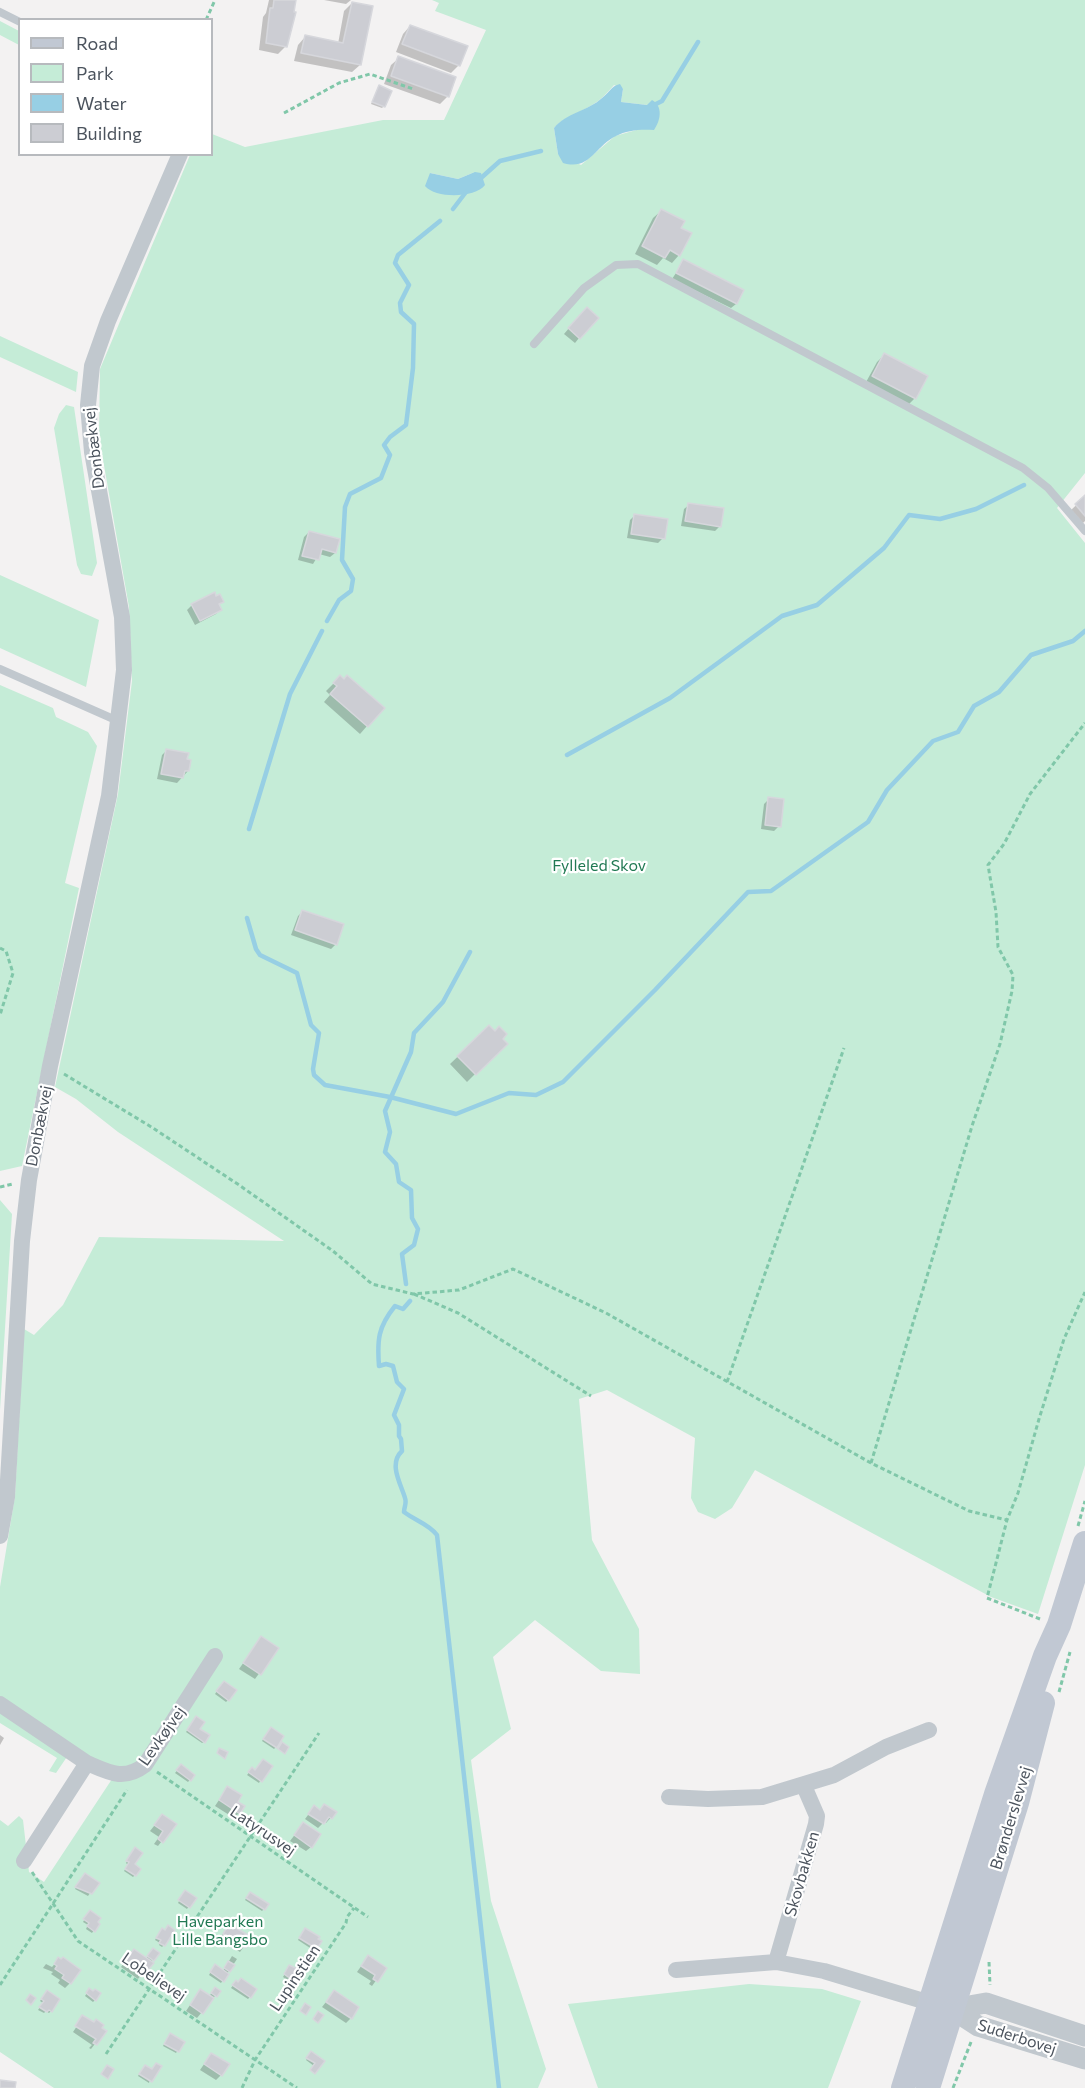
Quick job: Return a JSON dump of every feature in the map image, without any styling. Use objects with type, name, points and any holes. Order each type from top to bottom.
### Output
[{"type":"main road","name":"Brønderslevvej","points":[[941,2006],[1017,1803],[1055,1658],[1059,1625],[1085,1543]]},
{"type":"main road","points":[[903,2088],[941,2006]]},
{"type":"main road","points":[[928,2088],[941,2006]]},
{"type":"street","name":"Donbækvej","points":[[0,1536],[7,1497],[22,1241],[29,1180],[50,1066],[109,796],[123,670],[122,617],[92,452],[87,405],[92,366],[108,321],[179,156]]},
{"type":"street","name":"Levkøjvej","points":[[0,1704],[87,1763],[107,1772],[125,1775],[140,1769],[215,1656]]},
{"type":"street","points":[[669,1797],[708,1799],[762,1797],[834,1775],[886,1747],[929,1730]]},
{"type":"street","points":[[24,1861],[87,1763]]},
{"type":"street","name":"Skovbakken","points":[[776,1962],[816,1824],[817,1816],[804,1786]]},
{"type":"street","points":[[676,1970],[776,1962],[824,1971],[941,2006]]},
{"type":"street","name":"Suderbovej","points":[[941,2006],[986,2003],[1085,2036]]},
{"type":"street","name":"Suderbovej","points":[[941,2006],[978,2026],[1085,2058]]},
{"type":"lane","points":[[0,12],[18,21]]},
{"type":"lane","points":[[534,344],[584,288],[616,265],[638,264],[1023,468],[1048,488],[1085,531]]},
{"type":"lane","points":[[0,669],[118,721]]},
{"type":"path","points":[[207,18],[215,0]]},
{"type":"path","points":[[284,113],[339,83],[370,74],[413,89]]},
{"type":"path","points":[[871,1463],[969,1137],[1000,1044],[1012,991],[1013,975],[998,947],[996,912],[988,865],[1004,844],[1030,794],[1085,723]]},
{"type":"path","points":[[0,948],[6,951],[13,973],[0,1015]]},
{"type":"path","points":[[727,1382],[844,1047]]},
{"type":"path","points":[[50,1066],[153,1128],[230,1179],[333,1251],[372,1284],[413,1294],[458,1313],[591,1396]]},
{"type":"path","points":[[413,1294],[459,1290],[513,1269],[606,1312],[871,1463],[969,1511],[1007,1520]]},
{"type":"path","points":[[1059,1625],[987,1598],[1007,1520],[1018,1493],[1064,1339],[1085,1292]]},
{"type":"path","points":[[106,2054],[320,1733]]},
{"type":"path","points":[[0,1985],[140,1769]]},
{"type":"path","name":"Latyrusvej","points":[[140,1769],[249,1837],[368,1917]]},
{"type":"path","name":"Lobelievej","points":[[24,1861],[78,1941],[297,2088]]},
{"type":"path","name":"Lupinstien","points":[[242,2088],[255,2060],[354,1908]]},
{"type":"green space","name":"Fylleled Skov","points":[[432,0],[1085,0],[1085,473],[1057,508],[1085,543],[1085,1465],[1038,1614],[991,1597],[755,1470],[732,1508],[715,1519],[698,1512],[691,1498],[695,1438],[607,1390],[579,1399],[592,1540],[639,1629],[640,1674],[601,1671],[535,1620],[493,1657],[511,1729],[471,1760],[491,1901],[546,2069],[538,2088],[54,2088],[0,2052],[0,1820],[8,1826],[19,1816],[23,1820],[29,1872],[44,1882],[114,1776],[73,1748],[56,1773],[49,1771],[57,1758],[0,1723],[0,1587],[15,1496],[24,1329],[34,1335],[63,1305],[99,1237],[284,1241],[118,1132],[76,1099],[55,1087],[118,794],[132,681],[129,607],[99,437],[100,369],[190,156],[213,156],[213,134],[245,147],[383,120],[444,120],[486,30],[435,11],[439,3]],"holes":[[[614,85],[623,89],[621,102],[647,105],[654,129],[640,129],[615,136],[581,165],[558,154],[554,128],[598,101]],[[475,172],[436,192],[430,173],[458,179]]]},
{"type":"green space","points":[[0,21],[18,30],[18,44],[0,35]]},
{"type":"green space","points":[[0,336],[78,372],[76,392],[0,357]]},
{"type":"green space","points":[[66,405],[74,407],[97,563],[92,576],[81,574],[77,565],[54,428],[59,414]]},
{"type":"green space","points":[[0,575],[99,620],[86,687],[0,648]]},
{"type":"green space","points":[[0,685],[53,708],[56,717],[88,732],[97,746],[65,883],[79,888],[22,1166],[0,1171]]},
{"type":"green space","points":[[0,1200],[12,1214],[0,1410]]},
{"type":"green space","points":[[749,1984],[822,1989],[861,2001],[828,2088],[598,2088],[568,2004]]},
{"type":"water","points":[[620,84],[623,89],[621,102],[647,105],[652,100],[656,103],[659,118],[654,130],[634,130],[620,134],[609,140],[586,161],[572,165],[563,163],[558,154],[554,128]]},
{"type":"water","points":[[475,172],[481,173],[485,185],[473,192],[446,195],[425,186],[430,173],[458,179]]},
{"type":"building","points":[[274,0],[296,0],[294,12],[296,12],[287,47],[266,43],[270,8],[273,8]]},
{"type":"building","points":[[352,2],[373,6],[361,65],[301,53],[305,35],[343,43]]},
{"type":"building","points":[[410,25],[468,46],[460,66],[402,44]]},
{"type":"building","points":[[398,56],[456,77],[449,97],[391,76]]},
{"type":"building","points":[[379,85],[392,91],[385,107],[372,102]]},
{"type":"building","points":[[661,209],[685,221],[681,228],[692,233],[680,256],[670,250],[665,258],[642,246]]},
{"type":"building","points":[[683,259],[744,290],[737,304],[676,273]]},
{"type":"building","points":[[587,307],[599,318],[580,339],[568,328]]},
{"type":"building","points":[[884,353],[928,376],[916,399],[872,376]]},
{"type":"building","points":[[1085,495],[1085,516],[1075,504]]},
{"type":"building","points":[[688,503],[724,508],[721,527],[685,521]]},
{"type":"building","points":[[634,514],[668,519],[665,539],[631,534]]},
{"type":"building","points":[[309,531],[340,539],[336,553],[322,549],[319,560],[302,556]]},
{"type":"building","points":[[215,592],[216,596],[220,594],[224,602],[219,604],[222,610],[200,621],[191,604]]},
{"type":"building","points":[[340,675],[344,679],[347,675],[385,708],[368,727],[330,694],[337,686],[333,683]]},
{"type":"building","points":[[166,749],[189,753],[187,759],[191,760],[189,771],[185,771],[183,778],[161,774]]},
{"type":"building","points":[[768,797],[784,799],[781,827],[765,825]]},
{"type":"building","points":[[302,910],[344,924],[337,945],[295,930]]},
{"type":"building","points":[[489,1025],[495,1031],[499,1026],[507,1034],[503,1039],[508,1044],[476,1075],[457,1056]]},
{"type":"building","points":[[261,1636],[279,1648],[261,1675],[243,1663]]},
{"type":"building","points":[[224,1681],[237,1690],[229,1701],[216,1691]]},
{"type":"building","points":[[196,1716],[205,1722],[200,1729],[210,1735],[205,1743],[187,1730]]},
{"type":"building","points":[[271,1727],[284,1736],[277,1748],[263,1739]]},
{"type":"building","points":[[282,1742],[289,1747],[285,1754],[278,1749]]},
{"type":"building","points":[[219,1748],[228,1752],[225,1759],[217,1753]]},
{"type":"building","points":[[263,1759],[273,1766],[262,1782],[248,1772],[252,1767],[255,1770]]},
{"type":"building","points":[[181,1764],[195,1775],[191,1781],[176,1770]]},
{"type":"building","points":[[227,1786],[242,1795],[238,1802],[245,1806],[240,1814],[219,1800]]},
{"type":"building","points":[[324,1804],[337,1812],[324,1824],[308,1814],[314,1805],[320,1810]]},
{"type":"building","points":[[162,1814],[177,1824],[163,1843],[158,1839],[163,1831],[154,1825]]},
{"type":"building","points":[[303,1822],[321,1834],[312,1848],[294,1835]]},
{"type":"building","points":[[135,1847],[143,1853],[135,1864],[141,1869],[136,1876],[125,1869],[129,1862],[126,1861]]},
{"type":"building","points":[[85,1873],[100,1883],[92,1894],[75,1887]]},
{"type":"building","points":[[185,1890],[197,1898],[190,1908],[178,1900]]},
{"type":"building","points":[[250,1892],[269,1904],[265,1910],[246,1898]]},
{"type":"building","points":[[90,1910],[101,1918],[95,1932],[87,1926],[89,1923],[83,1919]]},
{"type":"building","points":[[229,1924],[248,1935],[246,1938],[250,1941],[246,1948],[223,1934]]},
{"type":"building","points":[[168,1925],[175,1930],[165,1946],[159,1943],[161,1940],[156,1938],[162,1928],[165,1930]]},
{"type":"building","points":[[305,1928],[320,1937],[318,1939],[322,1941],[317,1949],[299,1938]]},
{"type":"building","points":[[153,1948],[160,1953],[154,1961],[147,1956]]},
{"type":"building","points":[[134,1949],[154,1963],[144,1975],[125,1961]]},
{"type":"building","points":[[368,1955],[387,1968],[378,1982],[373,1979],[375,1975],[361,1966]]},
{"type":"building","points":[[58,1957],[61,1959],[63,1957],[81,1970],[71,1984],[55,1969],[57,1966],[54,1964]]},
{"type":"building","points":[[228,1961],[235,1965],[230,1972],[224,1968]]},
{"type":"building","points":[[215,1964],[229,1974],[224,1982],[210,1972]]},
{"type":"building","points":[[289,1965],[302,1971],[295,1982],[284,1974]]},
{"type":"building","points":[[241,1978],[257,1989],[251,1998],[232,1985]]},
{"type":"building","points":[[215,1987],[221,1991],[217,1997],[211,1993]]},
{"type":"building","points":[[89,1988],[101,1993],[96,2001],[86,1993]]},
{"type":"building","points":[[200,1989],[214,1998],[203,2014],[190,2005]]},
{"type":"building","points":[[47,1990],[60,1999],[52,2012],[39,2007],[44,2001],[41,1999]]},
{"type":"building","points":[[334,1990],[359,2007],[352,2019],[326,2002]]},
{"type":"building","points":[[30,1994],[36,1998],[31,2005],[26,2000]]},
{"type":"building","points":[[305,2003],[311,2007],[306,2015],[300,2011]]},
{"type":"building","points":[[318,2011],[324,2015],[318,2023],[313,2019]]},
{"type":"building","points":[[82,2015],[94,2022],[96,2019],[104,2025],[102,2028],[107,2031],[97,2045],[93,2043],[96,2039],[75,2026]]},
{"type":"building","points":[[170,2033],[185,2042],[179,2052],[164,2044]]},
{"type":"building","points":[[311,2051],[325,2061],[315,2074],[310,2070],[315,2063],[306,2058]]},
{"type":"building","points":[[211,2053],[230,2064],[222,2076],[204,2064]]},
{"type":"building","points":[[156,2063],[162,2066],[152,2082],[139,2074],[145,2065],[152,2069]]},
{"type":"building","points":[[107,2065],[114,2069],[108,2079],[101,2074]]},
{"type":"building","points":[[0,2080],[16,2082],[15,2088],[0,2088]]},
{"type":"waterway","points":[[654,105],[662,101],[698,42]]},
{"type":"waterway","points":[[481,178],[500,161],[541,151]]},
{"type":"waterway","points":[[453,209],[466,192]]},
{"type":"waterway","points":[[327,621],[339,600],[351,591],[353,579],[342,560],[345,507],[350,494],[381,478],[390,455],[384,445],[390,437],[406,425],[413,368],[414,324],[401,312],[400,303],[409,285],[395,263],[398,255],[440,221]]},
{"type":"waterway","points":[[567,755],[670,698],[782,616],[817,605],[884,548],[909,515],[940,519],[976,509],[1024,485]]},
{"type":"waterway","points":[[249,829],[290,694],[322,631]]},
{"type":"waterway","points":[[247,918],[260,955],[297,973],[311,1025],[319,1033],[314,1075],[325,1085],[390,1097],[456,1114],[509,1093],[536,1095],[563,1082],[748,892],[771,891],[868,822],[887,790],[933,741],[958,732],[974,706],[999,692],[1031,655],[1073,641],[1085,631]]},
{"type":"waterway","points":[[406,1284],[402,1254],[414,1245],[418,1229],[412,1218],[411,1190],[399,1182],[396,1164],[385,1152],[390,1132],[385,1111],[411,1052],[414,1033],[443,1002],[470,952]]},
{"type":"waterway","points":[[410,1301],[403,1309],[395,1306],[382,1327],[378,1349],[379,1366],[386,1364],[393,1366],[397,1382],[404,1389],[394,1415],[399,1425],[401,1439],[402,1451],[398,1456],[396,1468],[406,1500],[404,1512],[426,1525],[437,1535],[499,2088]]},
{"type":"park label","name":"Haveparken Lille Bangsbo","points":[[220,1931]]}]
